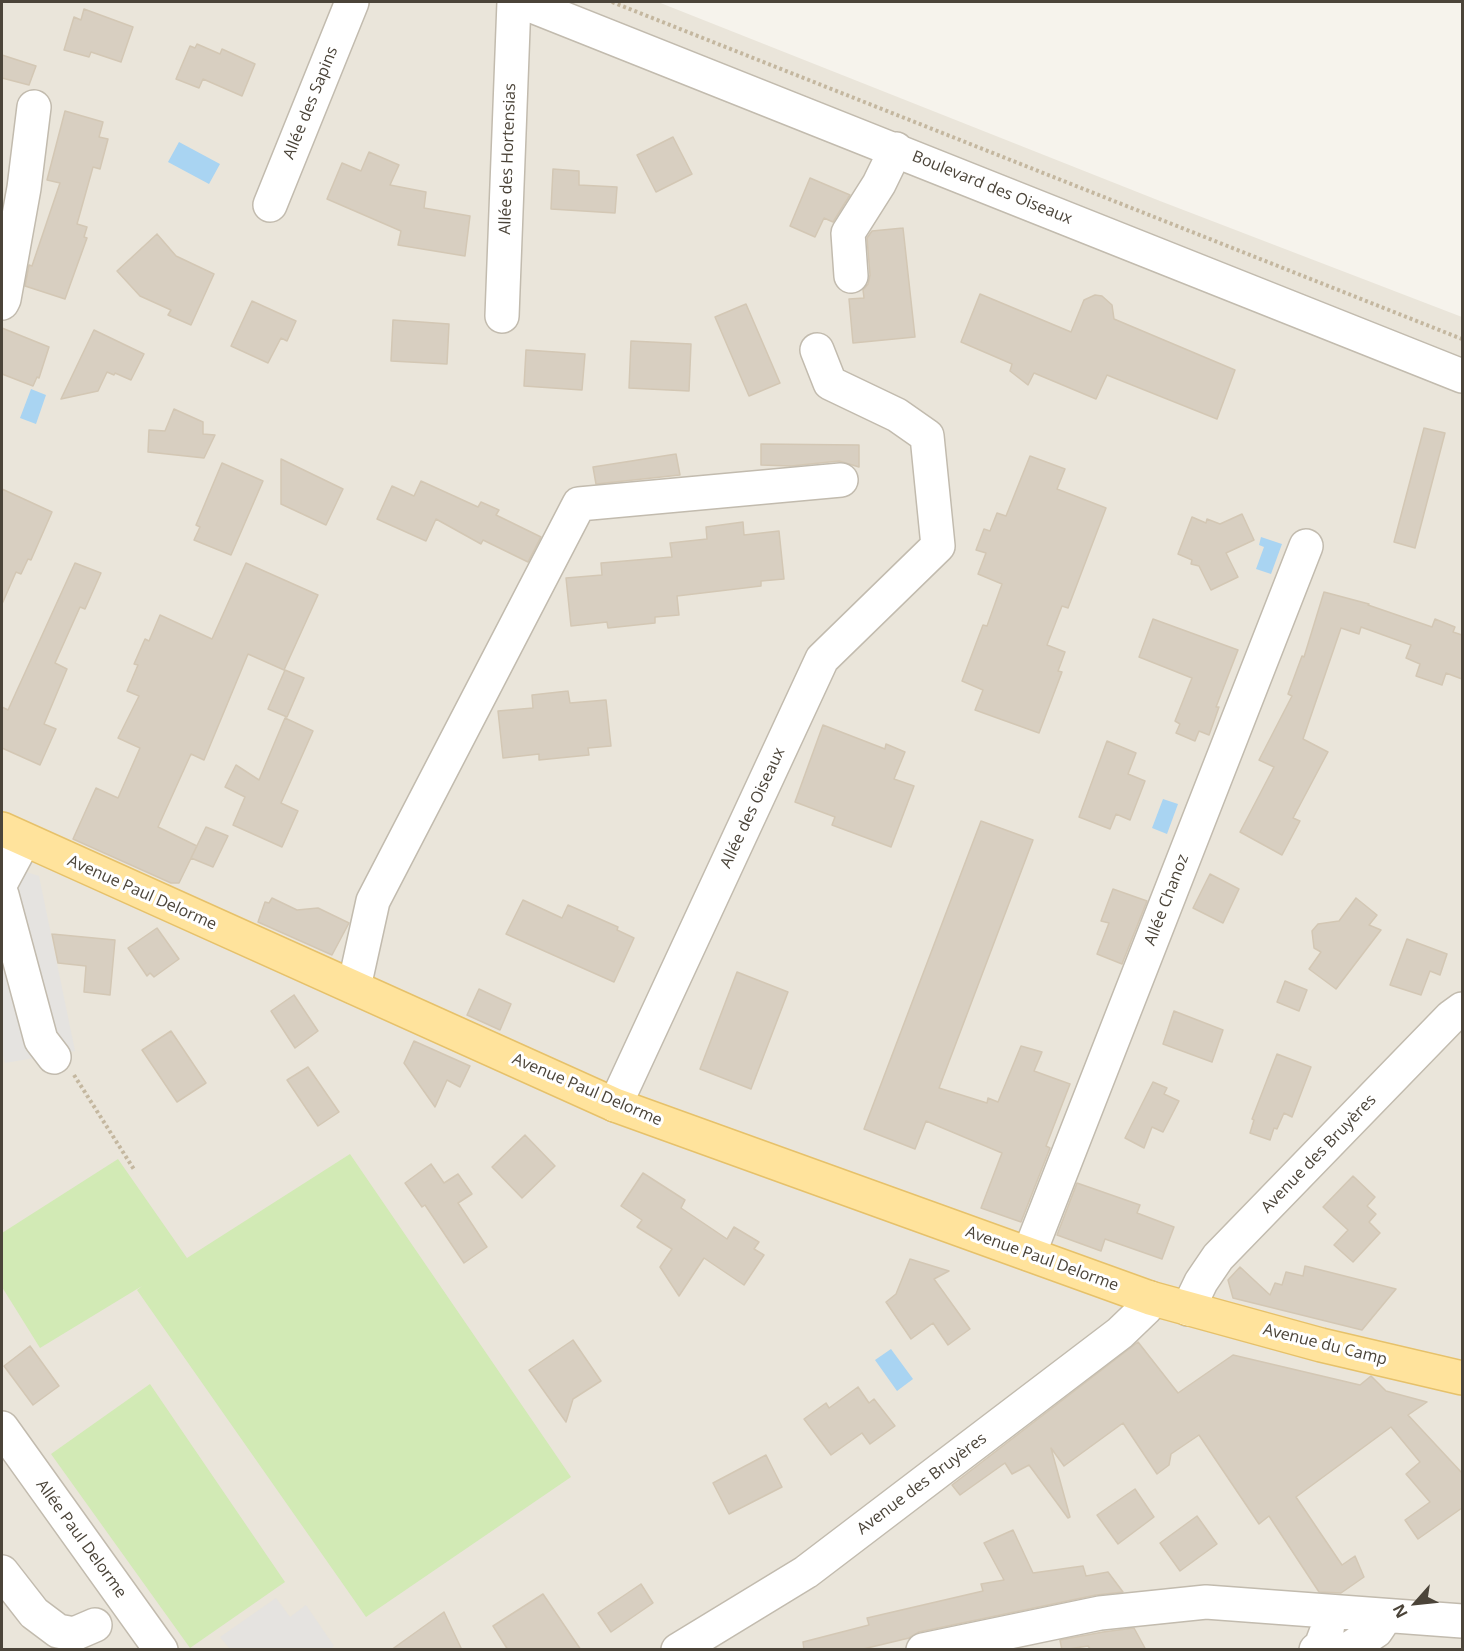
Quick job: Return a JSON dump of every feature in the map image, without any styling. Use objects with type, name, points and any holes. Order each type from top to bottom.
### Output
[{"type":"main road","name":"Avenue Paul Delorme","points":[[13,834],[615,1105],[1150,1298],[1188,1309]]},
{"type":"main road","name":"Avenue du Camp","points":[[1188,1309],[1321,1345],[1462,1378]]},
{"type":"street","name":"Allée des Sapins","points":[[270,205],[352,2]]},
{"type":"street","name":"Allée des Hortensias","points":[[502,316],[514,2]]},
{"type":"street","name":"Boulevard des Oiseaux","points":[[522,2],[1462,376]]},
{"type":"street","points":[[2,303],[24,188],[34,107]]},
{"type":"street","points":[[851,276],[848,234],[879,184],[896,149]]},
{"type":"street","name":"Allée des Oiseaux","points":[[615,1105],[822,659],[938,546],[927,436],[897,415],[830,383],[818,350]]},
{"type":"street","points":[[354,987],[373,901],[579,504],[841,480]]},
{"type":"street","name":"Allée Chanoz","points":[[1029,1254],[1306,546]]},
{"type":"street","points":[[2,881],[13,834]]},
{"type":"street","points":[[2,895],[41,1040],[54,1057]]},
{"type":"street","name":"Avenue des Bruyères","points":[[1188,1309],[1201,1282],[1218,1257],[1451,1017],[1462,1009]]},
{"type":"street","name":"Avenue des Bruyères","points":[[678,1650],[806,1572],[1120,1333],[1146,1308],[1150,1298]]},
{"type":"street","name":"Allée Paul Delorme","points":[[2,1428],[160,1650]]},
{"type":"street","points":[[2,1572],[34,1613],[58,1631],[74,1635],[95,1625]]},
{"type":"street","points":[[923,1650],[1100,1613],[1206,1602],[1462,1621]]},
{"type":"street","points":[[1316,1650],[1321,1646],[1324,1638],[1330,1612]]},
{"type":"street","points":[[1347,1650],[1376,1631],[1386,1616]]},
{"type":"path","points":[[612,2],[1462,339]]},
{"type":"path","points":[[54,1057],[70,1068],[135,1171]]},
{"type":"shaded area","points":[[2,2],[658,2],[1160,201],[1462,317],[1462,1649],[2,1650]]},
{"type":"shaded area","points":[[2,864],[39,876],[75,1051],[5,1063],[2,1052]]},
{"type":"shaded area","points":[[276,1598],[290,1617],[306,1605],[334,1646],[330,1650],[230,1649],[220,1637]]},
{"type":"green space","points":[[350,1154],[571,1477],[366,1617],[137,1290],[142,1286],[40,1348],[2,1287],[2,1233],[118,1159],[187,1258]]},
{"type":"green space","points":[[150,1384],[285,1582],[190,1648],[51,1454]]},
{"type":"water","points":[[179,142],[220,164],[209,184],[168,162]]},
{"type":"water","points":[[31,389],[46,395],[36,424],[20,418]]},
{"type":"water","points":[[1261,537],[1282,544],[1271,574],[1256,569],[1264,547],[1259,545]]},
{"type":"water","points":[[1163,799],[1178,804],[1167,834],[1152,828]]},
{"type":"water","points":[[891,1349],[913,1379],[897,1391],[875,1360]]},
{"type":"building","points":[[84,9],[133,27],[121,62],[91,52],[89,57],[64,50],[74,17],[81,20]]},
{"type":"building","points":[[197,44],[220,54],[222,49],[255,64],[242,96],[203,79],[199,88],[176,79],[190,46],[195,48]]},
{"type":"building","points":[[2,55],[36,66],[29,85],[2,78]]},
{"type":"building","points":[[65,111],[103,122],[99,137],[108,139],[100,169],[93,167],[77,224],[87,227],[84,237],[87,238],[65,299],[25,286],[29,265],[32,266],[60,183],[47,180]]},
{"type":"building","points":[[673,137],[692,174],[656,192],[637,155]]},
{"type":"building","points":[[369,152],[399,165],[390,185],[426,192],[424,208],[470,216],[465,256],[398,245],[401,231],[327,199],[342,163],[361,171]]},
{"type":"building","points":[[553,169],[579,171],[579,185],[617,187],[615,213],[551,209]]},
{"type":"building","points":[[810,178],[850,195],[833,222],[824,218],[815,237],[790,226]]},
{"type":"building","points":[[903,228],[915,337],[853,343],[849,299],[864,298],[863,290],[868,284],[870,275],[867,238],[872,231]]},
{"type":"building","points":[[157,234],[176,256],[214,274],[191,325],[168,315],[171,310],[140,296],[117,271]]},
{"type":"building","points":[[980,294],[1071,332],[1084,300],[1095,295],[1102,296],[1112,305],[1114,319],[1235,370],[1217,419],[1107,375],[1096,399],[1034,373],[1028,385],[1010,371],[1012,364],[961,342]]},
{"type":"building","points":[[252,301],[296,321],[287,341],[281,338],[268,363],[231,346]]},
{"type":"building","points":[[746,304],[780,383],[749,396],[715,317]]},
{"type":"building","points":[[393,320],[449,324],[447,364],[391,361]]},
{"type":"building","points":[[2,328],[49,347],[39,378],[37,377],[33,386],[2,374]]},
{"type":"building","points":[[94,330],[144,354],[131,380],[107,372],[98,391],[61,399]]},
{"type":"building","points":[[631,341],[691,344],[689,391],[629,388]]},
{"type":"building","points":[[526,350],[585,354],[582,390],[524,386]]},
{"type":"building","points":[[174,409],[203,422],[203,434],[215,435],[204,458],[148,452],[149,430],[165,431]]},
{"type":"building","points":[[1424,428],[1445,433],[1415,548],[1394,542]]},
{"type":"building","points":[[761,444],[859,445],[859,467],[839,461],[791,466],[761,465]]},
{"type":"building","points":[[676,454],[680,475],[596,484],[593,467]]},
{"type":"building","points":[[1030,456],[1065,469],[1057,489],[1106,508],[1068,608],[1062,606],[1047,645],[1065,652],[1058,671],[1062,672],[1039,733],[975,710],[983,690],[962,681],[983,625],[987,626],[1002,584],[978,574],[986,553],[976,550],[984,529],[990,531],[997,513],[1006,516]]},
{"type":"building","points":[[281,459],[343,489],[326,525],[281,504]]},
{"type":"building","points":[[222,463],[263,481],[231,555],[194,540],[200,527],[196,525]]},
{"type":"building","points":[[421,481],[478,507],[481,502],[499,510],[496,515],[541,537],[528,562],[483,540],[481,544],[436,519],[426,541],[377,519],[392,486],[414,496]]},
{"type":"building","points":[[2,489],[52,512],[31,560],[28,559],[21,574],[16,572],[2,604]]},
{"type":"building","points":[[1242,514],[1254,540],[1226,553],[1238,577],[1211,590],[1199,566],[1191,564],[1192,560],[1178,554],[1192,517],[1206,523],[1207,519],[1220,524]]},
{"type":"building","points":[[743,522],[744,535],[779,531],[784,579],[761,581],[761,586],[677,596],[679,615],[655,617],[655,623],[608,628],[607,622],[571,626],[566,578],[602,575],[601,563],[672,557],[670,543],[707,539],[706,527]]},
{"type":"building","points":[[75,563],[101,573],[85,609],[80,607],[55,663],[67,669],[44,724],[56,729],[40,765],[2,748],[2,707],[8,710]]},
{"type":"building","points":[[246,563],[318,595],[284,670],[248,654],[204,760],[191,754],[158,827],[197,846],[179,883],[171,883],[73,839],[96,788],[118,798],[140,748],[118,738],[139,696],[127,691],[138,665],[134,664],[145,639],[149,641],[160,615],[212,639]]},
{"type":"building","points":[[1324,592],[1369,604],[1432,627],[1435,619],[1455,627],[1453,632],[1462,635],[1462,679],[1446,673],[1442,685],[1416,676],[1420,664],[1406,658],[1411,645],[1361,627],[1359,634],[1341,628],[1303,739],[1328,752],[1293,818],[1300,821],[1282,855],[1240,832],[1274,767],[1259,760],[1292,696],[1288,694],[1302,656],[1304,657]]},
{"type":"building","points":[[1153,619],[1238,650],[1216,707],[1219,707],[1209,735],[1199,731],[1195,741],[1176,733],[1180,724],[1175,721],[1192,678],[1139,657]]},
{"type":"building","points":[[285,670],[304,678],[287,717],[268,709]]},
{"type":"building","points":[[568,691],[570,703],[606,700],[611,746],[588,748],[589,755],[539,760],[539,754],[503,758],[498,711],[533,708],[532,695]]},
{"type":"building","points":[[285,718],[313,731],[281,803],[298,811],[282,847],[233,825],[245,797],[225,787],[236,765],[259,780]]},
{"type":"building","points":[[823,725],[885,749],[886,744],[905,752],[894,779],[914,786],[891,847],[832,825],[835,817],[795,802]]},
{"type":"building","points":[[1107,741],[1136,753],[1128,774],[1145,781],[1130,820],[1116,814],[1110,829],[1079,817]]},
{"type":"building","points":[[981,821],[1033,840],[939,1088],[987,1103],[988,1098],[998,1102],[1021,1046],[1042,1052],[1034,1071],[1070,1084],[1046,1146],[1050,1148],[1021,1222],[981,1208],[1002,1153],[926,1121],[915,1149],[864,1129]]},
{"type":"building","points":[[206,827],[228,836],[213,867],[191,858]]},
{"type":"building","points":[[1210,874],[1239,889],[1223,923],[1193,908]]},
{"type":"building","points":[[1113,889],[1147,901],[1122,964],[1097,954],[1109,923],[1101,921]]},
{"type":"building","points":[[272,898],[297,910],[318,908],[349,923],[332,955],[258,922],[265,902],[269,903]]},
{"type":"building","points":[[1356,898],[1377,915],[1369,925],[1381,930],[1336,989],[1309,969],[1321,952],[1314,948],[1312,931],[1318,924],[1339,921]]},
{"type":"building","points":[[523,900],[562,918],[568,905],[618,927],[617,930],[634,938],[614,982],[506,934]]},
{"type":"building","points":[[157,928],[179,959],[154,977],[150,973],[147,976],[128,948]]},
{"type":"building","points":[[52,934],[115,940],[110,995],[84,992],[86,966],[58,963]]},
{"type":"building","points":[[1407,939],[1447,954],[1440,975],[1430,971],[1421,995],[1390,985]]},
{"type":"building","points":[[737,972],[788,992],[751,1089],[700,1069]]},
{"type":"building","points":[[1285,981],[1307,990],[1299,1011],[1277,1002]]},
{"type":"building","points":[[479,989],[511,1004],[500,1030],[467,1015]]},
{"type":"building","points":[[294,995],[318,1031],[295,1048],[271,1011]]},
{"type":"building","points":[[1174,1011],[1223,1030],[1212,1062],[1163,1044]]},
{"type":"building","points":[[171,1031],[206,1083],[177,1102],[142,1050]]},
{"type":"building","points":[[414,1041],[470,1066],[460,1087],[447,1080],[435,1107],[404,1063]]},
{"type":"building","points":[[1277,1054],[1311,1067],[1292,1117],[1284,1113],[1277,1129],[1274,1128],[1270,1140],[1250,1133],[1254,1120],[1252,1119]]},
{"type":"building","points":[[308,1067],[339,1112],[318,1126],[287,1080]]},
{"type":"building","points":[[1153,1082],[1167,1088],[1164,1094],[1179,1101],[1163,1132],[1152,1127],[1144,1148],[1125,1138]]},
{"type":"building","points":[[525,1135],[555,1166],[522,1198],[492,1167]]},
{"type":"building","points":[[431,1164],[444,1183],[458,1174],[472,1194],[458,1203],[487,1247],[464,1263],[425,1205],[422,1207],[405,1183]]},
{"type":"building","points":[[643,1173],[685,1200],[681,1208],[727,1239],[734,1227],[759,1242],[754,1249],[764,1255],[744,1285],[704,1258],[679,1296],[660,1267],[672,1249],[637,1227],[642,1220],[621,1206]]},
{"type":"building","points":[[1353,1176],[1375,1197],[1367,1206],[1376,1214],[1369,1222],[1380,1233],[1353,1262],[1334,1245],[1348,1230],[1323,1207]]},
{"type":"building","points":[[1077,1183],[1140,1205],[1137,1213],[1174,1227],[1162,1259],[1105,1239],[1101,1251],[1057,1235]]},
{"type":"building","points":[[910,1259],[949,1271],[934,1279],[970,1329],[948,1345],[933,1323],[911,1339],[886,1302],[896,1294]]},
{"type":"building","points":[[1305,1266],[1396,1289],[1362,1330],[1233,1298],[1228,1280],[1240,1267],[1270,1295],[1275,1283],[1282,1285],[1286,1272],[1303,1276]]},
{"type":"building","points":[[573,1340],[601,1381],[573,1399],[566,1422],[529,1370]]},
{"type":"building","points":[[1138,1342],[1178,1393],[1233,1355],[1360,1385],[1371,1376],[1386,1391],[1427,1402],[1408,1415],[1462,1473],[1462,1508],[1418,1539],[1405,1520],[1430,1502],[1406,1474],[1420,1462],[1391,1427],[1296,1497],[1342,1565],[1355,1556],[1364,1577],[1341,1593],[1319,1592],[1269,1516],[1259,1524],[1199,1435],[1171,1454],[1169,1465],[1157,1474],[1123,1423],[1064,1466],[1051,1448],[1070,1517],[1068,1518],[1029,1465],[1012,1474],[1005,1463],[960,1495],[952,1485]]},
{"type":"building","points":[[30,1346],[59,1386],[33,1405],[4,1366]]},
{"type":"building","points":[[858,1387],[869,1403],[874,1399],[895,1426],[870,1444],[862,1433],[831,1455],[804,1419],[826,1403],[829,1408]]},
{"type":"building","points":[[766,1455],[782,1487],[729,1514],[713,1483]]},
{"type":"building","points":[[1135,1489],[1154,1517],[1118,1544],[1097,1515]]},
{"type":"building","points":[[1197,1516],[1217,1544],[1180,1571],[1160,1543]]},
{"type":"building","points":[[1013,1530],[1033,1573],[1083,1566],[1086,1576],[1108,1572],[1123,1592],[1096,1595],[919,1632],[909,1638],[859,1650],[804,1650],[803,1642],[869,1625],[867,1618],[983,1591],[981,1584],[1004,1580],[984,1543]]},
{"type":"building","points":[[641,1584],[653,1603],[611,1632],[598,1613]]},
{"type":"building","points":[[543,1594],[581,1650],[508,1650],[493,1626]]},
{"type":"building","points":[[444,1612],[462,1650],[391,1650]]},
{"type":"building","points":[[1134,1628],[1146,1650],[1091,1650],[1088,1646],[1062,1650],[1060,1640]]}]
